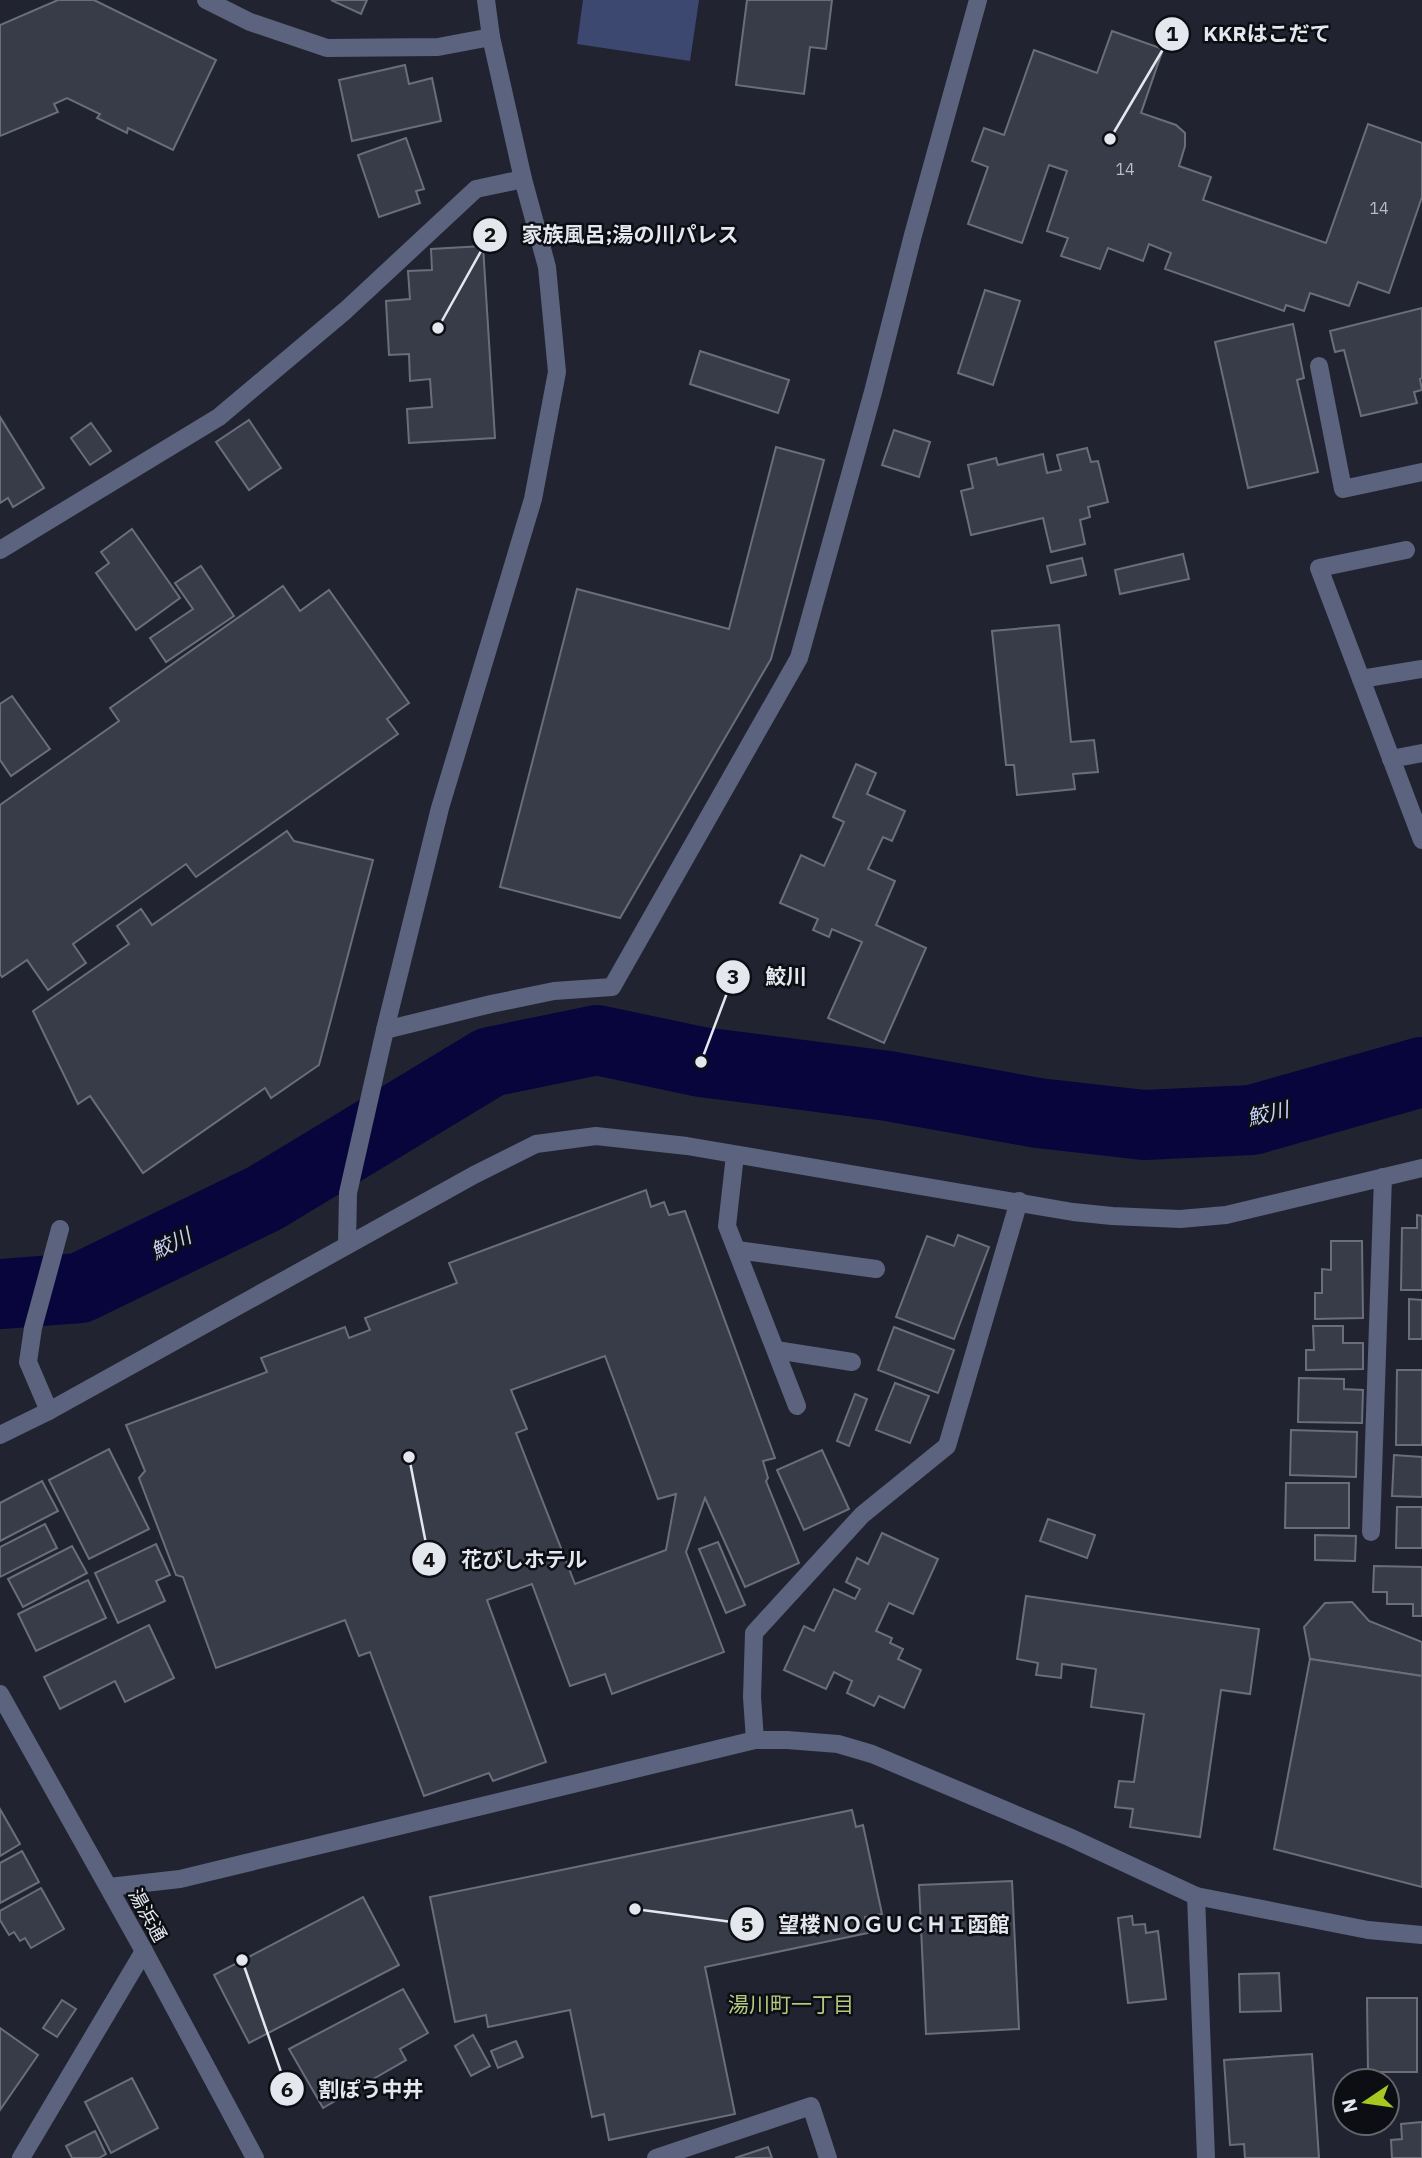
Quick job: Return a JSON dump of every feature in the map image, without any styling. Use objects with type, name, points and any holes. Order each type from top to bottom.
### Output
[{"type":"street","points":[[206,0],[250,22],[327,48],[438,47],[491,37]]},
{"type":"street","points":[[347,1244],[348,1193],[385,1030],[440,808],[533,499],[557,372],[547,267],[523,179],[491,37],[486,0]]},
{"type":"street","points":[[385,1030],[554,991],[612,987],[619,975],[799,658],[978,0]]},
{"type":"street","points":[[0,550],[219,417],[346,310],[475,189],[523,179]]},
{"type":"street","points":[[1319,366],[1343,489],[1422,472]]},
{"type":"street","points":[[1406,550],[1319,568],[1422,841]]},
{"type":"street","points":[[1361,680],[1422,669]]},
{"type":"street","points":[[1391,759],[1422,754]]},
{"type":"street","points":[[0,1435],[49,1411],[474,1175],[536,1144],[596,1136],[687,1146],[1112,1216],[1180,1219],[1226,1215],[1422,1168]]},
{"type":"street","points":[[735,1155],[727,1226],[797,1406]]},
{"type":"street","points":[[1371,1532],[1383,1177]]},
{"type":"street","points":[[755,1740],[752,1697],[754,1633],[862,1515],[947,1446],[1019,1201]]},
{"type":"street","points":[[49,1411],[28,1362],[33,1328],[60,1229]]},
{"type":"street","points":[[737,1250],[876,1269]]},
{"type":"street","points":[[776,1350],[852,1362]]},
{"type":"street","name":"湯浜通","points":[[0,1694],[109,1887],[256,2158]]},
{"type":"street","points":[[109,1887],[180,1879],[755,1740],[825,1742],[872,1754],[1069,1837],[1196,1896],[1368,1930],[1422,1935]]},
{"type":"street","points":[[1196,1896],[1206,2158]]},
{"type":"street","points":[[21,2158],[144,1951]]},
{"type":"street","points":[[656,2158],[811,2106],[828,2158]]},
{"type":"shaded area","points":[[583,0],[699,0],[690,61],[577,44]]},
{"type":"building","points":[[58,0],[94,0],[216,60],[173,150],[128,128],[127,133],[97,118],[100,114],[67,98],[54,104],[58,112],[0,136],[0,25]]},
{"type":"building","points":[[331,0],[367,0],[361,14]]},
{"type":"building","points":[[747,0],[832,0],[826,49],[810,47],[804,94],[736,85]]},
{"type":"building","points":[[1112,31],[1163,49],[1141,113],[1176,125],[1185,133],[1185,146],[1179,166],[1211,177],[1203,200],[1326,243],[1368,124],[1422,143],[1422,197],[1389,293],[1358,282],[1349,306],[1310,293],[1304,311],[1286,305],[1284,311],[1165,269],[1171,253],[1149,244],[1143,261],[1108,248],[1100,269],[1061,256],[1068,238],[1047,231],[1067,171],[1049,165],[1022,243],[968,224],[988,167],[972,161],[984,128],[1004,135],[1034,50],[1097,73]]},
{"type":"building","points":[[405,65],[409,84],[432,78],[441,121],[352,141],[339,80]]},
{"type":"building","points":[[406,138],[424,189],[416,191],[420,203],[379,217],[358,155]]},
{"type":"building","points":[[483,246],[495,438],[409,443],[407,409],[432,407],[430,379],[410,381],[409,354],[389,355],[386,301],[410,299],[408,271],[432,270],[431,249]]},
{"type":"building","points":[[985,290],[1020,301],[993,385],[958,373]]},
{"type":"building","points":[[1422,308],[1422,390],[1414,392],[1417,403],[1361,416],[1344,350],[1335,352],[1330,331]]},
{"type":"building","points":[[1293,324],[1304,378],[1297,380],[1318,472],[1248,488],[1215,342]]},
{"type":"building","points":[[700,351],[789,380],[778,413],[690,384]]},
{"type":"building","points":[[0,417],[44,488],[13,507],[8,498],[0,503]]},
{"type":"building","points":[[249,420],[281,468],[249,490],[216,442]]},
{"type":"building","points":[[91,423],[111,451],[90,465],[71,438]]},
{"type":"building","points":[[894,430],[930,442],[919,477],[882,465]]},
{"type":"building","points":[[776,447],[824,460],[771,659],[620,918],[500,887],[577,589],[729,629]]},
{"type":"building","points":[[1087,448],[1091,462],[1098,461],[1108,502],[1088,507],[1090,517],[1080,520],[1085,544],[1051,552],[1043,518],[971,535],[961,491],[973,488],[968,465],[996,458],[998,465],[1043,454],[1047,473],[1061,470],[1057,455]]},
{"type":"building","points":[[132,529],[180,598],[136,630],[96,573],[109,563],[101,552]]},
{"type":"building","points":[[1183,554],[1189,579],[1120,594],[1115,570]]},
{"type":"building","points":[[1082,558],[1086,575],[1051,583],[1047,566]]},
{"type":"building","points":[[201,566],[234,616],[166,662],[150,638],[193,609],[175,583]]},
{"type":"building","points":[[283,586],[300,611],[329,590],[409,703],[387,719],[398,734],[196,877],[186,864],[73,944],[86,963],[48,990],[27,960],[2,977],[0,805],[119,721],[110,708]]},
{"type":"building","points":[[1059,625],[1071,742],[1094,740],[1098,772],[1073,774],[1075,789],[1017,795],[1014,765],[1006,765],[992,631]]},
{"type":"building","points":[[12,696],[50,749],[11,776],[0,760],[0,704]]},
{"type":"building","points":[[856,764],[876,773],[867,794],[905,811],[892,841],[883,837],[868,869],[895,881],[876,925],[926,948],[884,1043],[828,1018],[862,942],[832,929],[829,937],[813,930],[818,919],[780,903],[801,855],[824,866],[844,822],[833,817]]},
{"type":"building","points":[[287,831],[294,841],[373,860],[319,1065],[271,1098],[265,1088],[143,1173],[90,1096],[78,1104],[33,1011],[129,944],[117,926],[141,909],[152,925]]},
{"type":"building","points":[[646,1190],[651,1207],[664,1202],[669,1215],[685,1211],[775,1458],[763,1461],[768,1478],[766,1481],[799,1563],[745,1587],[705,1498],[686,1552],[724,1652],[612,1694],[605,1674],[570,1686],[532,1584],[487,1600],[546,1762],[493,1781],[489,1773],[424,1796],[370,1652],[359,1656],[345,1620],[216,1668],[183,1577],[176,1575],[139,1478],[145,1471],[126,1425],[267,1372],[261,1358],[345,1327],[349,1338],[370,1330],[365,1318],[457,1283],[449,1263]],"holes":[[[605,1356],[658,1499],[676,1494],[666,1550],[575,1584],[516,1433],[527,1429],[511,1390]]]},
{"type":"building","points":[[1417,1215],[1422,1216],[1422,1290],[1401,1290],[1402,1228],[1417,1228]]},
{"type":"building","points":[[958,1235],[989,1247],[954,1339],[896,1317],[927,1236],[954,1246]]},
{"type":"building","points":[[1331,1241],[1362,1241],[1363,1318],[1315,1319],[1315,1293],[1322,1293],[1322,1269],[1331,1270]]},
{"type":"building","points":[[1409,1299],[1422,1300],[1422,1339],[1409,1339]]},
{"type":"building","points":[[1313,1326],[1343,1326],[1343,1343],[1363,1343],[1363,1369],[1306,1370],[1306,1350],[1314,1350]]},
{"type":"building","points":[[894,1327],[954,1350],[938,1393],[878,1370]]},
{"type":"building","points":[[1397,1370],[1422,1370],[1422,1445],[1396,1445]]},
{"type":"building","points":[[1299,1378],[1344,1379],[1344,1389],[1363,1390],[1362,1423],[1298,1422]]},
{"type":"building","points":[[895,1383],[929,1396],[910,1443],[876,1430]]},
{"type":"building","points":[[855,1394],[867,1399],[849,1446],[837,1441]]},
{"type":"building","points":[[1291,1430],[1357,1432],[1356,1477],[1290,1475]]},
{"type":"building","points":[[109,1449],[149,1529],[89,1559],[49,1480]]},
{"type":"building","points":[[822,1450],[849,1509],[804,1530],[777,1470]]},
{"type":"building","points":[[1394,1455],[1422,1457],[1422,1497],[1392,1496]]},
{"type":"building","points":[[42,1481],[58,1511],[0,1541],[0,1503]]},
{"type":"building","points":[[1286,1483],[1349,1483],[1349,1528],[1285,1528]]},
{"type":"building","points":[[1397,1507],[1422,1507],[1422,1548],[1396,1548]]},
{"type":"building","points":[[1048,1519],[1095,1535],[1087,1558],[1040,1541]]},
{"type":"building","points":[[45,1524],[57,1548],[0,1577],[0,1547]]},
{"type":"building","points":[[882,1533],[938,1559],[913,1614],[889,1603],[876,1631],[892,1638],[890,1643],[903,1649],[898,1659],[921,1670],[904,1708],[879,1696],[874,1706],[847,1693],[852,1681],[834,1672],[826,1689],[784,1670],[804,1626],[814,1631],[834,1589],[855,1599],[860,1589],[846,1582],[857,1558],[868,1564]]},
{"type":"building","points":[[1315,1535],[1356,1536],[1355,1561],[1315,1560]]},
{"type":"building","points":[[718,1542],[745,1605],[726,1613],[699,1549]]},
{"type":"building","points":[[156,1544],[170,1575],[156,1581],[165,1601],[118,1623],[95,1573]]},
{"type":"building","points":[[72,1546],[87,1573],[23,1607],[8,1579]]},
{"type":"building","points":[[1374,1566],[1422,1567],[1422,1616],[1413,1616],[1413,1604],[1387,1604],[1387,1592],[1373,1592]]},
{"type":"building","points":[[88,1580],[106,1618],[36,1651],[18,1614]]},
{"type":"building","points":[[1026,1596],[1259,1629],[1250,1694],[1221,1690],[1200,1837],[1130,1827],[1133,1809],[1115,1807],[1119,1781],[1134,1782],[1144,1714],[1091,1707],[1096,1669],[1062,1664],[1061,1678],[1036,1675],[1038,1663],[1017,1659]]},
{"type":"building","points":[[1352,1602],[1369,1621],[1422,1642],[1422,1676],[1310,1659],[1304,1627],[1325,1603]]},
{"type":"building","points":[[149,1625],[174,1678],[125,1702],[115,1681],[60,1709],[44,1677]]},
{"type":"building","points":[[1310,1659],[1422,1676],[1422,1887],[1274,1849]]},
{"type":"building","points":[[0,1809],[20,1844],[0,1856]]},
{"type":"building","points":[[852,1810],[856,1827],[863,1825],[882,1914],[865,1917],[868,1933],[705,1967],[735,2114],[609,2140],[604,2114],[592,2117],[570,2010],[488,2027],[486,2015],[455,2022],[430,1897]]},
{"type":"building","points":[[22,1851],[39,1882],[0,1903],[0,1863]]},
{"type":"building","points":[[1012,1881],[1019,2029],[926,2034],[919,1885]]},
{"type":"building","points":[[41,1888],[64,1929],[31,1948],[25,1938],[20,1941],[14,1932],[9,1935],[0,1920],[0,1911]]},
{"type":"building","points":[[363,1897],[399,1965],[249,2043],[214,1975]]},
{"type":"building","points":[[1132,1916],[1133,1925],[1145,1924],[1146,1933],[1158,1931],[1166,1999],[1128,2003],[1118,1918]]},
{"type":"building","points":[[1279,1973],[1281,2011],[1240,2012],[1239,1974]]},
{"type":"building","points":[[403,1989],[428,2033],[400,2049],[406,2060],[323,2108],[289,2049]]},
{"type":"building","points":[[1367,1998],[1417,1998],[1417,2072],[1401,2072],[1401,2067],[1368,2067]]},
{"type":"building","points":[[62,2000],[76,2009],[57,2037],[43,2028]]},
{"type":"building","points":[[0,2028],[38,2055],[0,2110]]},
{"type":"building","points":[[473,2035],[490,2066],[471,2076],[455,2046]]},
{"type":"building","points":[[516,2041],[523,2057],[498,2068],[491,2051]]},
{"type":"building","points":[[1312,2054],[1319,2158],[1245,2158],[1244,2144],[1230,2145],[1224,2060]]},
{"type":"building","points":[[132,2078],[158,2128],[111,2153],[85,2102]]},
{"type":"building","points":[[1422,2122],[1422,2158],[1392,2158],[1391,2140],[1402,2139],[1401,2124]]},
{"type":"building","points":[[95,2131],[106,2154],[99,2158],[72,2158],[66,2146]]},
{"type":"building","points":[[768,2147],[772,2158],[735,2158]]},
{"type":"waterway","name":"鮫川","points":[[0,1294],[80,1288],[265,1198],[490,1062],[597,1040],[701,1062],[888,1086],[1038,1113],[1144,1125],[1252,1120],[1422,1072]]},
{"type":"place","name":"KKRはこだて","points":[[1110,139]]},
{"type":"place","name":"家族風呂;湯の川パレス","points":[[438,328]]},
{"type":"place","name":"鮫川","points":[[701,1062]]},
{"type":"place","name":"花びしホテル","points":[[409,1457]]},
{"type":"place","name":"望楼ＮＯＧＵＣＨＩ函館","points":[[635,1909]]},
{"type":"place","name":"割ぽう中井","points":[[242,1960]]},
{"type":"district","name":"湯川町一丁目","points":[[791,2005]]}]
